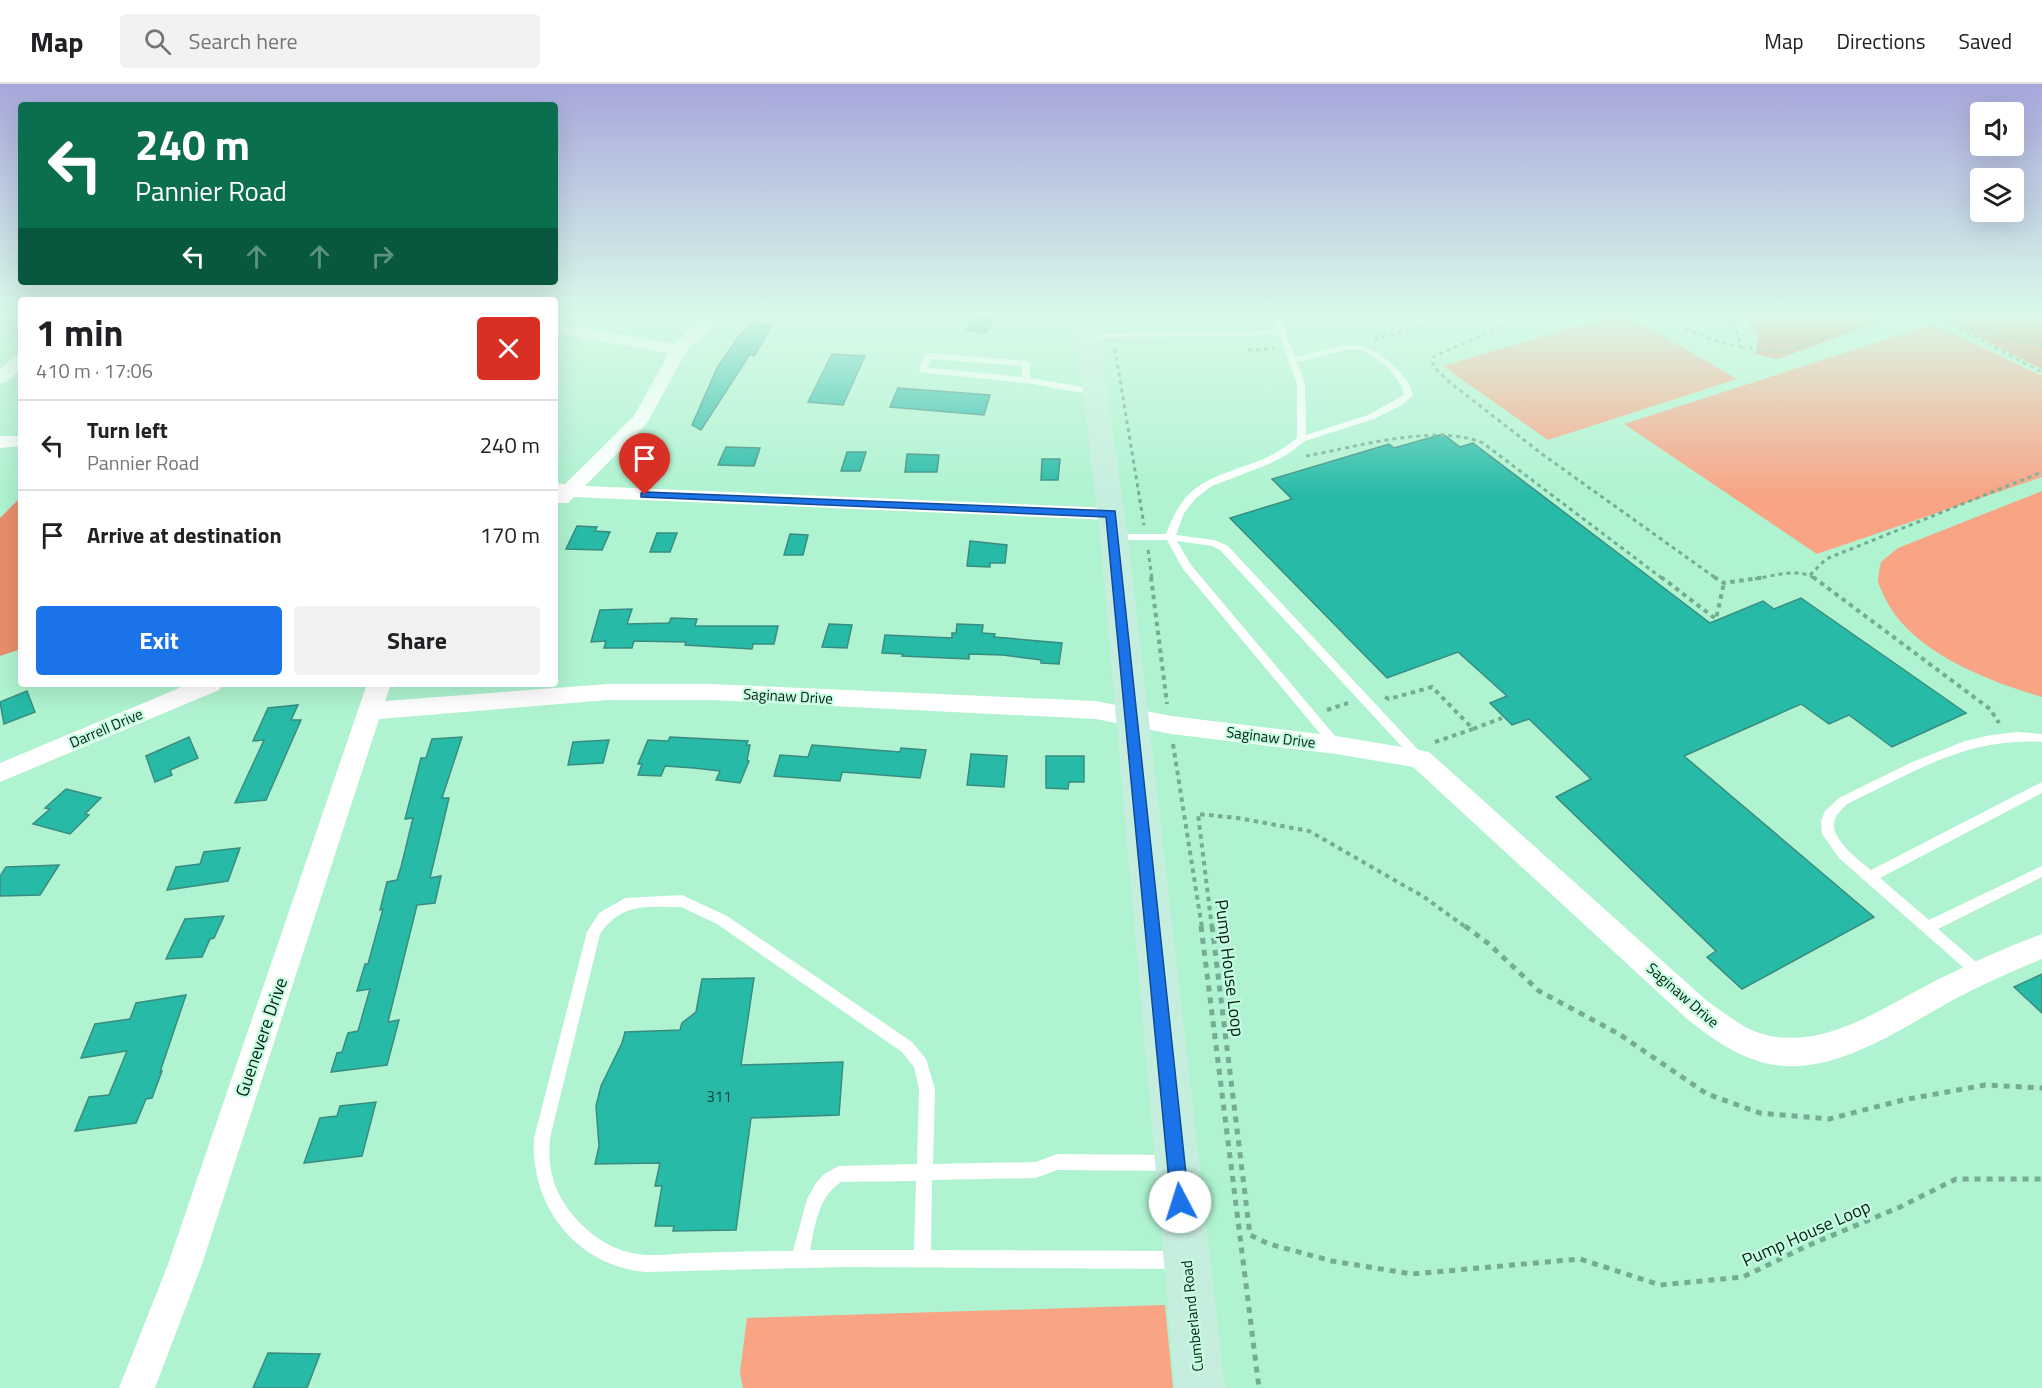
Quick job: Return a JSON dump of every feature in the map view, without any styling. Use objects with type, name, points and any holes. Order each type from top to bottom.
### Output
[{"type":"main road","name":"Cumberland Road","points":[[1095,375],[1095,392],[1133,716],[1200,1388]]},
{"type":"street","points":[[560,495],[641,419],[666,375]]},
{"type":"street","points":[[0,442],[18,441]]},
{"type":"street","points":[[560,495],[1112,526]]},
{"type":"street","name":"Darrell Drive","points":[[0,773],[204,687]]},
{"type":"street","name":"Saginaw Drive","points":[[375,698],[678,691],[1096,710],[1171,725],[1416,755],[1696,1009],[1723,1030],[1747,1043],[1771,1050],[1793,1051],[1835,1046],[1871,1030],[1978,972],[2042,946]]},
{"type":"street","name":"Guenevere Drive","points":[[137,1388],[180,1277],[375,698]]},
{"type":"lane","points":[[972,375],[1095,392]]},
{"type":"lane","points":[[1026,375],[1026,381]]},
{"type":"lane","points":[[1298,375],[1301,384],[1302,439]]},
{"type":"lane","points":[[1336,745],[1187,567],[1170,537],[1183,506],[1201,489],[1225,476],[1270,458],[1302,439],[1355,424],[1409,396],[1408,386],[1398,375]]},
{"type":"lane","points":[[1112,526],[1145,537],[1170,537],[1214,543],[1224,548],[1416,755]]},
{"type":"lane","points":[[1978,972],[1926,928],[1834,843],[1826,830],[1827,820],[1832,810],[1843,801],[1968,742],[2007,736],[2042,738]]},
{"type":"lane","points":[[1870,877],[2042,787]]},
{"type":"lane","points":[[1926,928],[2042,871]]},
{"type":"lane","points":[[922,1259],[927,1089],[921,1064],[906,1047],[722,920],[682,901],[630,902],[604,917],[594,932],[542,1138],[539,1158],[544,1179],[557,1207],[571,1228],[597,1247],[621,1259],[648,1264],[799,1258],[922,1259],[1186,1260]]},
{"type":"lane","points":[[799,1258],[817,1196],[831,1178],[839,1174],[1036,1170],[1057,1162],[1176,1163]]},
{"type":"path","points":[[1106,375],[1145,537],[1171,725],[1195,874],[1259,1388]]},
{"type":"path","points":[[1442,375],[1542,454],[1700,569],[1724,583],[1797,573],[1810,575],[1990,709],[2007,736]]},
{"type":"path","points":[[1270,458],[1290,458],[1431,434],[1448,433],[1472,438],[1483,443],[1716,619],[1724,583]]},
{"type":"path","points":[[1810,575],[1826,559],[2042,472]]},
{"type":"path","points":[[1311,715],[1364,698],[1378,695],[1389,699],[1432,687],[1473,729]]},
{"type":"path","points":[[1416,755],[1502,718]]},
{"type":"path","name":"Pump House Loop","points":[[2042,1088],[1985,1085],[1903,1100],[1829,1119],[1760,1113],[1707,1094],[1619,1034],[1539,991],[1489,944],[1424,897],[1309,831],[1198,813],[1250,1234],[1269,1244],[1332,1261],[1412,1274],[1580,1259],[1660,1285],[1696,1282],[1743,1277],[1807,1246],[1900,1207],[1956,1179],[2042,1179]]},
{"type":"shaded area","points":[[1456,375],[1730,375],[1737,379],[1548,440]]},
{"type":"shaded area","points":[[1776,375],[2040,375],[2042,376],[2042,477],[1817,554],[1624,424]]},
{"type":"shaded area","points":[[2042,491],[2042,697],[1975,673],[1932,649],[1897,617],[1878,581],[1881,562],[1898,548]]},
{"type":"shaded area","points":[[18,500],[18,650],[0,656],[0,518]]},
{"type":"shaded area","points":[[1165,1305],[1173,1388],[743,1388],[740,1372],[747,1318]]},
{"type":"building","points":[[714,375],[737,375],[701,430],[692,425]]},
{"type":"building","points":[[822,375],[857,375],[843,405],[808,402]]},
{"type":"building","points":[[898,388],[990,395],[984,415],[890,407]]},
{"type":"building","points":[[1443,434],[1460,447],[1473,443],[1710,623],[1763,601],[1774,609],[1801,598],[1966,713],[1892,747],[1849,715],[1829,724],[1801,704],[1684,756],[1874,917],[1742,989],[1707,957],[1716,951],[1556,797],[1591,779],[1529,719],[1512,725],[1490,703],[1507,696],[1458,652],[1387,678],[1230,518],[1292,499],[1272,479],[1389,444],[1394,448]]},
{"type":"building","points":[[726,447],[760,448],[754,466],[718,465]]},
{"type":"building","points":[[847,452],[866,452],[860,471],[841,471]]},
{"type":"building","points":[[907,454],[939,455],[937,472],[905,472]]},
{"type":"building","points":[[1042,459],[1060,459],[1058,480],[1041,480]]},
{"type":"building","points":[[577,526],[597,527],[595,531],[610,532],[602,550],[566,549]]},
{"type":"building","points":[[657,533],[677,533],[670,552],[650,552]]},
{"type":"building","points":[[790,534],[808,535],[803,555],[784,555]]},
{"type":"building","points":[[970,541],[1007,545],[1005,563],[990,563],[990,567],[967,566]]},
{"type":"building","points":[[632,609],[627,624],[669,623],[671,618],[697,619],[695,626],[778,626],[774,644],[753,644],[752,649],[685,645],[686,642],[634,641],[632,648],[604,648],[606,641],[591,642],[600,610]]},
{"type":"building","points":[[829,624],[852,625],[847,648],[822,647]]},
{"type":"building","points":[[957,624],[983,625],[982,633],[995,634],[994,637],[1062,643],[1059,664],[1041,663],[1041,660],[1003,655],[969,654],[969,659],[882,653],[885,635],[952,638],[952,633],[956,633]]},
{"type":"building","points":[[27,691],[35,712],[4,724],[0,702]]},
{"type":"building","points":[[298,705],[291,720],[301,720],[266,800],[235,803],[264,740],[253,741],[268,708]]},
{"type":"building","points":[[189,737],[198,758],[170,770],[172,775],[155,782],[146,756]]},
{"type":"building","points":[[462,737],[442,798],[449,798],[430,878],[441,876],[435,903],[417,905],[388,1022],[399,1020],[387,1065],[331,1072],[337,1053],[342,1052],[348,1033],[358,1031],[370,989],[357,991],[365,964],[368,964],[383,909],[380,910],[387,882],[397,880],[401,867],[413,818],[405,819],[421,758],[426,758],[432,739]]},
{"type":"building","points":[[670,737],[748,741],[746,745],[750,745],[747,760],[749,761],[740,783],[716,780],[720,771],[694,768],[665,766],[661,776],[638,775],[642,764],[638,764],[648,740],[668,741]]},
{"type":"building","points":[[609,740],[603,763],[568,765],[573,742]]},
{"type":"building","points":[[812,745],[900,752],[901,748],[926,750],[920,778],[842,772],[840,781],[774,776],[780,755],[808,757]]},
{"type":"building","points":[[971,754],[1007,756],[1004,787],[967,785]]},
{"type":"building","points":[[1046,756],[1084,756],[1084,782],[1069,782],[1068,789],[1046,788]]},
{"type":"building","points":[[66,789],[101,798],[85,814],[89,815],[70,834],[33,824],[50,809],[45,808]]},
{"type":"building","points":[[240,848],[228,881],[167,890],[176,867],[200,864],[204,852]]},
{"type":"building","points":[[59,865],[40,895],[0,896],[0,876],[6,867]]},
{"type":"building","points":[[224,916],[202,957],[166,959],[185,919]]},
{"type":"building","points":[[2042,974],[2042,1013],[2014,987]]},
{"type":"building","points":[[754,978],[741,1065],[843,1062],[839,1115],[751,1118],[736,1230],[673,1231],[674,1226],[655,1226],[662,1186],[655,1186],[660,1163],[595,1164],[599,1146],[596,1106],[601,1086],[625,1032],[680,1030],[682,1023],[696,1012],[702,979]]},
{"type":"building","points":[[186,995],[152,1098],[146,1099],[136,1123],[75,1131],[89,1097],[109,1095],[127,1051],[81,1058],[95,1024],[130,1019],[136,1003]]},
{"type":"building","points":[[376,1102],[362,1156],[304,1163],[320,1118],[337,1116],[340,1106]]},
{"type":"building","points":[[268,1353],[320,1354],[307,1388],[253,1388]]},
{"type":"route","points":[[645,495],[1111,514],[1180,1202]]}]
